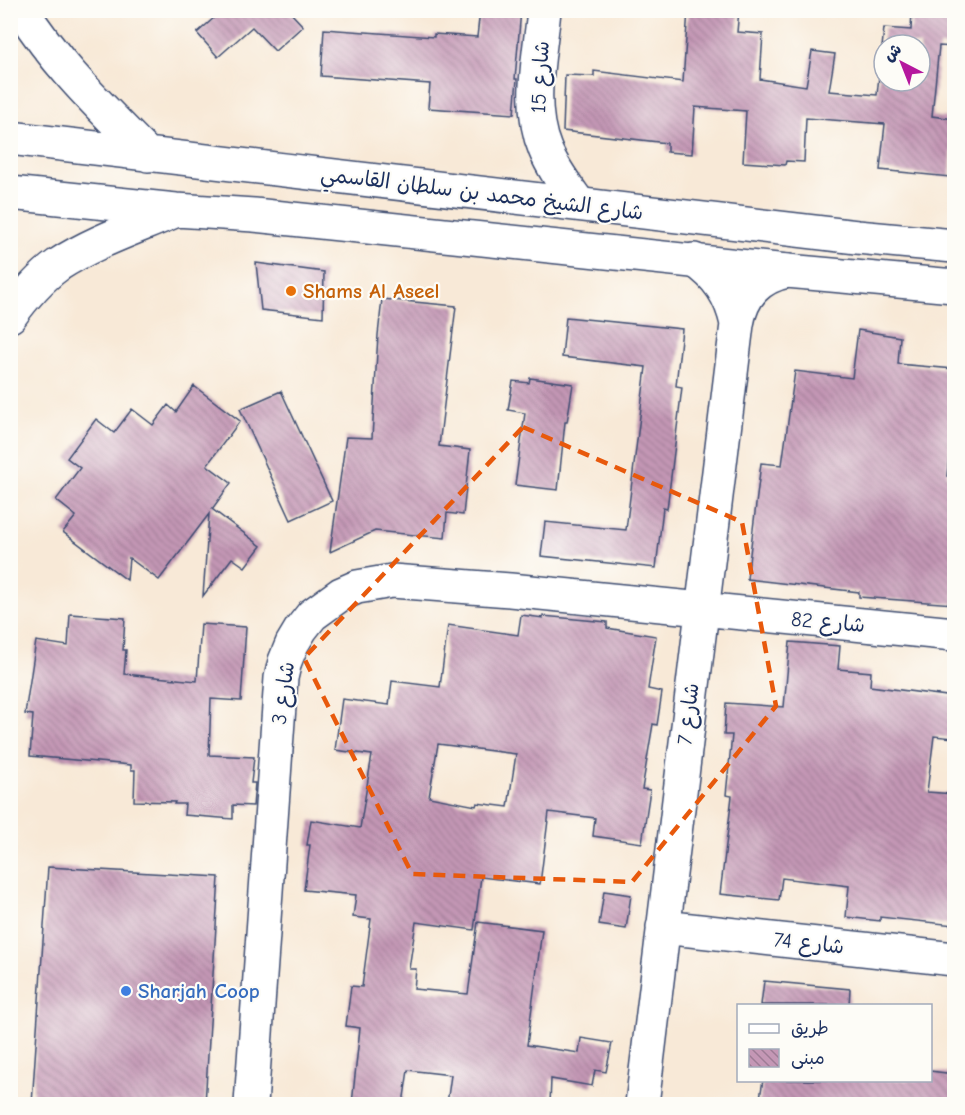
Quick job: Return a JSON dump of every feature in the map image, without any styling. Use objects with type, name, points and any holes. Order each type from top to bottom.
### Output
[{"type":"street","points":[[22,10],[39,37],[90,98],[148,155]]},
{"type":"street","name":"شارع 15","points":[[544,10],[536,96],[539,133],[553,166],[579,204]]},
{"type":"street","name":"شارع الشيخ محمد بن سلطان القاسمي","points":[[10,138],[858,237],[954,246]]},
{"type":"street","name":"شارع الشيخ محمد بن سلطان القاسمي","points":[[10,193],[954,286]]},
{"type":"street","points":[[10,316],[24,297],[57,266],[106,240],[176,210]]},
{"type":"street","name":"شارع 7","points":[[694,260],[707,268],[727,293],[737,324]]},
{"type":"street","name":"شارع 7","points":[[642,1104],[739,311],[752,288],[774,274],[787,271]]},
{"type":"street","name":"شارع 3","points":[[251,1104],[281,678],[292,644],[312,615],[341,594],[357,587],[392,581],[510,590],[701,610]]},
{"type":"street","name":"شارع 82","points":[[701,610],[954,634]]},
{"type":"street","name":"شارع 74","points":[[663,927],[954,959]]},
{"type":"highlighted area","points":[[523,427],[742,522],[776,706],[632,882],[412,874],[304,658]]},
{"type":"building","points":[[223,10],[288,10],[303,26],[275,51],[252,27],[218,57],[197,33]]},
{"type":"building","points":[[480,10],[521,10],[514,114],[428,108],[430,84],[321,76],[324,29],[434,37],[434,34],[477,37]]},
{"type":"building","points":[[688,10],[739,10],[737,32],[763,34],[760,79],[806,86],[812,51],[835,54],[829,91],[877,95],[877,93],[932,93],[932,33],[883,33],[884,28],[911,30],[912,10],[954,10],[954,47],[939,46],[932,116],[954,119],[950,177],[880,170],[885,124],[806,118],[804,162],[786,161],[785,165],[743,162],[746,111],[695,107],[692,154],[667,152],[667,143],[563,131],[565,75],[594,76],[594,71],[683,82]]},
{"type":"building","name":"Shams Al Aseel","points":[[256,263],[324,272],[323,317],[261,310]]},
{"type":"building","points":[[382,299],[456,306],[439,446],[470,450],[463,515],[447,513],[445,538],[375,531],[330,552],[346,437],[372,438]]},
{"type":"building","points":[[566,317],[682,329],[676,386],[682,387],[667,509],[663,508],[656,568],[541,556],[545,522],[626,530],[646,367],[562,357]]},
{"type":"building","points":[[858,330],[900,337],[898,364],[954,369],[954,405],[947,476],[954,477],[954,604],[859,597],[859,592],[747,579],[761,463],[782,465],[795,371],[852,378]]},
{"type":"building","points":[[530,378],[573,384],[567,422],[565,422],[558,490],[515,485],[525,413],[508,410],[513,381],[529,383]]},
{"type":"building","points":[[194,386],[240,421],[207,465],[231,483],[212,509],[261,546],[245,567],[232,558],[203,596],[209,514],[159,580],[129,558],[127,580],[63,532],[76,516],[56,500],[80,468],[67,458],[96,419],[114,433],[132,409],[153,425],[168,405],[176,412]]},
{"type":"building","points":[[281,391],[332,501],[291,520],[240,409]]},
{"type":"building","points":[[70,614],[125,618],[124,674],[197,681],[201,624],[246,627],[241,701],[211,699],[209,755],[254,757],[251,783],[255,783],[253,806],[233,805],[233,819],[184,815],[185,804],[134,801],[135,770],[131,770],[131,765],[30,756],[33,715],[25,714],[36,641],[68,646]]},
{"type":"building","points":[[521,615],[607,622],[607,628],[656,636],[648,689],[662,692],[657,725],[653,724],[642,789],[650,790],[642,843],[593,836],[595,818],[549,812],[540,884],[481,877],[474,930],[416,922],[409,969],[416,969],[414,989],[468,994],[478,922],[542,930],[527,1045],[579,1053],[581,1038],[612,1043],[606,1072],[595,1070],[592,1086],[551,1079],[550,1104],[447,1104],[451,1075],[408,1070],[403,1104],[352,1104],[360,1028],[346,1026],[351,986],[362,987],[371,919],[353,917],[356,895],[304,890],[311,820],[360,828],[372,755],[335,750],[342,699],[389,705],[392,681],[440,687],[448,625],[518,635]],"holes":[[[438,744],[516,754],[508,807],[477,803],[476,806],[429,797]]]},
{"type":"building","points":[[790,642],[840,646],[838,669],[871,672],[870,686],[954,697],[954,738],[934,736],[927,792],[954,794],[954,925],[880,917],[880,921],[846,917],[849,886],[782,878],[779,900],[720,894],[732,796],[726,795],[732,735],[724,735],[726,703],[784,707]]},
{"type":"building","name":"Sharjah Coop","points":[[48,867],[219,877],[205,1104],[32,1104]]},
{"type":"building","points":[[604,891],[631,895],[626,929],[599,925]]},
{"type":"building","points":[[764,981],[850,989],[849,1004],[761,1004]]},
{"type":"building","points":[[932,1071],[954,1074],[954,1104],[759,1104],[763,1082],[932,1082]]},
{"type":"place","name":"Shams Al Aseel","points":[[291,291]]},
{"type":"place","name":"Sharjah Coop","points":[[126,991]]}]
